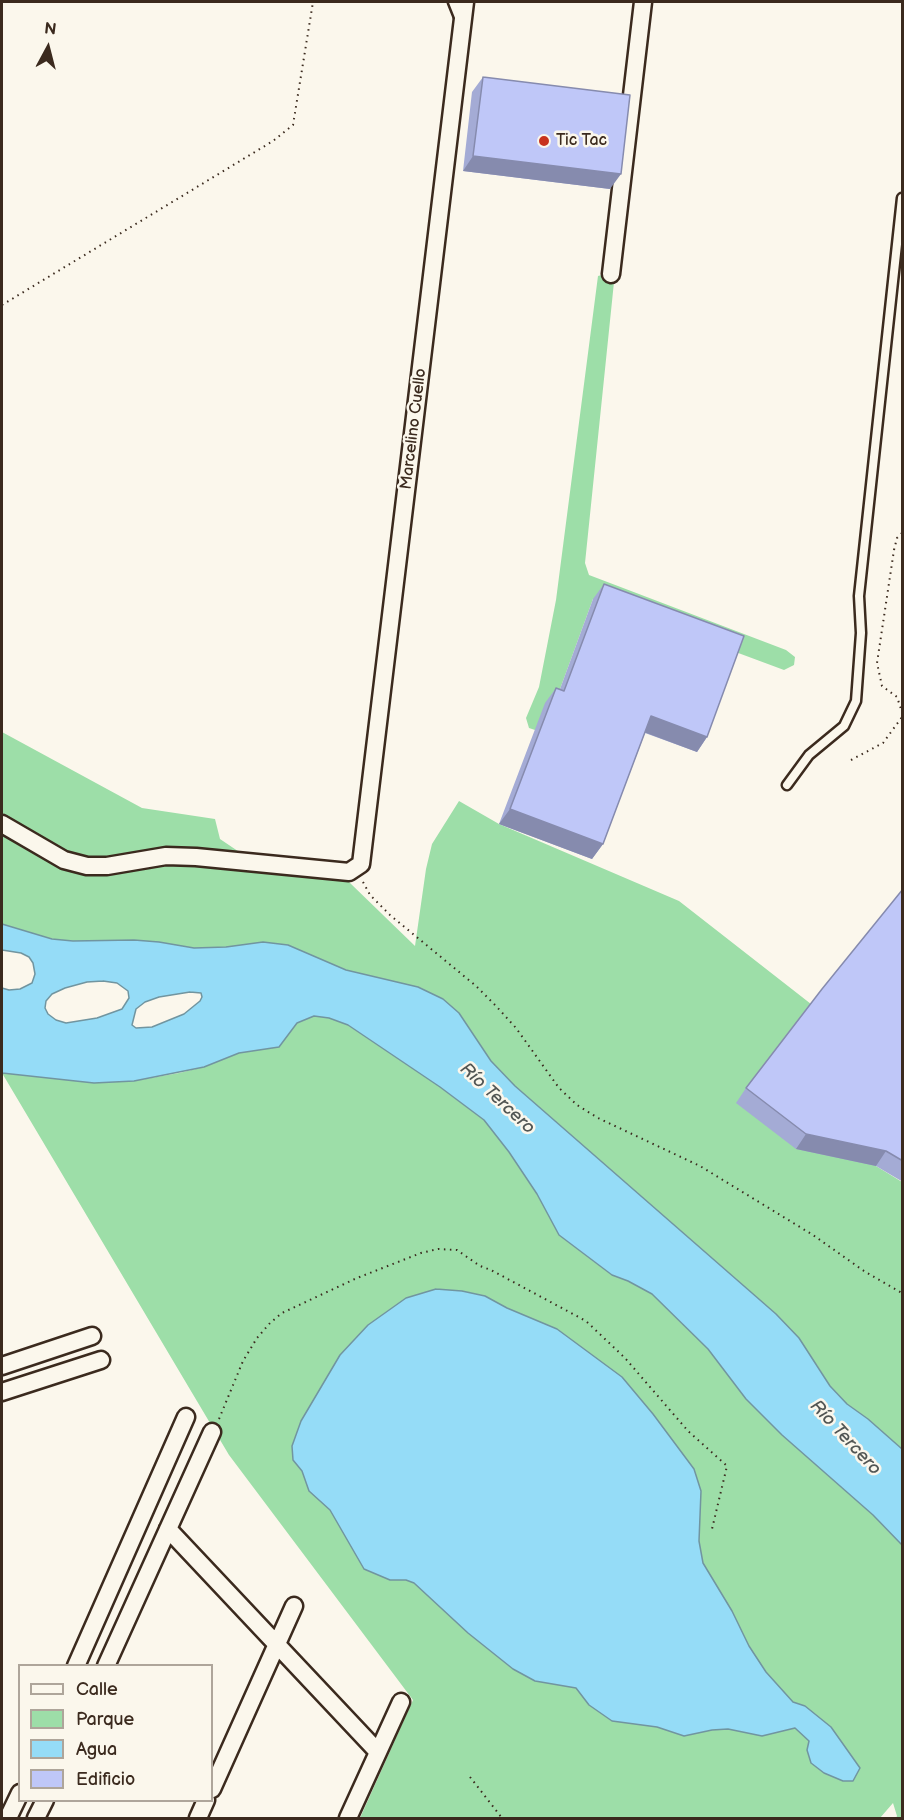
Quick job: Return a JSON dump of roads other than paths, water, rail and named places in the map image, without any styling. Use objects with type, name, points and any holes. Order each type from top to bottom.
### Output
[{"type":"street","name":"Marcelino Cuello","points":[[2,824],[64,860],[87,866],[107,866],[166,856],[196,856],[349,872],[359,863],[465,2]]},
{"type":"street","points":[[611,274],[643,2]]},
{"type":"street","points":[[2,1366],[92,1336]]},
{"type":"street","points":[[2,1392],[101,1360]]},
{"type":"street","points":[[76,1664],[186,1417]]},
{"type":"street","points":[[106,1664],[212,1432]]},
{"type":"street","points":[[168,1529],[378,1752]]},
{"type":"street","points":[[213,1787],[294,1606]]},
{"type":"street","points":[[348,1818],[401,1702]]},
{"type":"street","points":[[8,1818],[18,1797]]},
{"type":"street","points":[[36,1818],[44,1802]]},
{"type":"street","points":[[198,1818],[205,1802]]},
{"type":"lane","points":[[453,2],[461,23]]},
{"type":"lane","points":[[787,785],[809,755],[844,726],[856,701],[861,633],[859,596],[903,198]]},
{"type":"water","name":"Río Tercero","points":[[2,924],[52,939],[73,941],[134,940],[194,948],[263,942],[288,945],[346,970],[418,987],[443,999],[459,1013],[491,1061],[515,1086],[776,1314],[799,1338],[830,1386],[847,1404],[902,1449],[902,1545],[873,1515],[782,1435],[746,1399],[708,1349],[652,1294],[612,1275],[559,1235],[537,1194],[484,1120],[440,1087],[348,1025],[329,1018],[314,1016],[297,1023],[279,1047],[239,1053],[204,1067],[134,1081],[94,1083],[2,1073],[2,988],[20,989],[32,983],[35,974],[29,957],[21,953],[2,950]],"holes":[[[87,982],[117,983],[128,991],[129,998],[122,1009],[97,1018],[66,1023],[48,1014],[45,1008],[46,1001],[52,994]],[[190,992],[201,993],[202,997],[184,1014],[152,1027],[136,1028],[132,1025],[136,1009],[145,1002],[159,997]]]},
{"type":"water","points":[[436,1289],[485,1296],[557,1329],[622,1377],[694,1469],[701,1491],[699,1541],[703,1563],[732,1611],[749,1646],[766,1672],[793,1702],[805,1706],[831,1727],[860,1768],[853,1781],[843,1781],[824,1773],[811,1763],[807,1750],[809,1741],[795,1728],[762,1736],[728,1729],[684,1736],[657,1727],[612,1721],[589,1705],[576,1688],[535,1681],[513,1669],[468,1633],[414,1583],[406,1580],[390,1580],[364,1569],[330,1510],[309,1491],[302,1471],[293,1460],[292,1446],[301,1421],[340,1355],[368,1325],[406,1298]]},
{"type":"place","name":"Tic Tac","points":[[544,141]]}]
